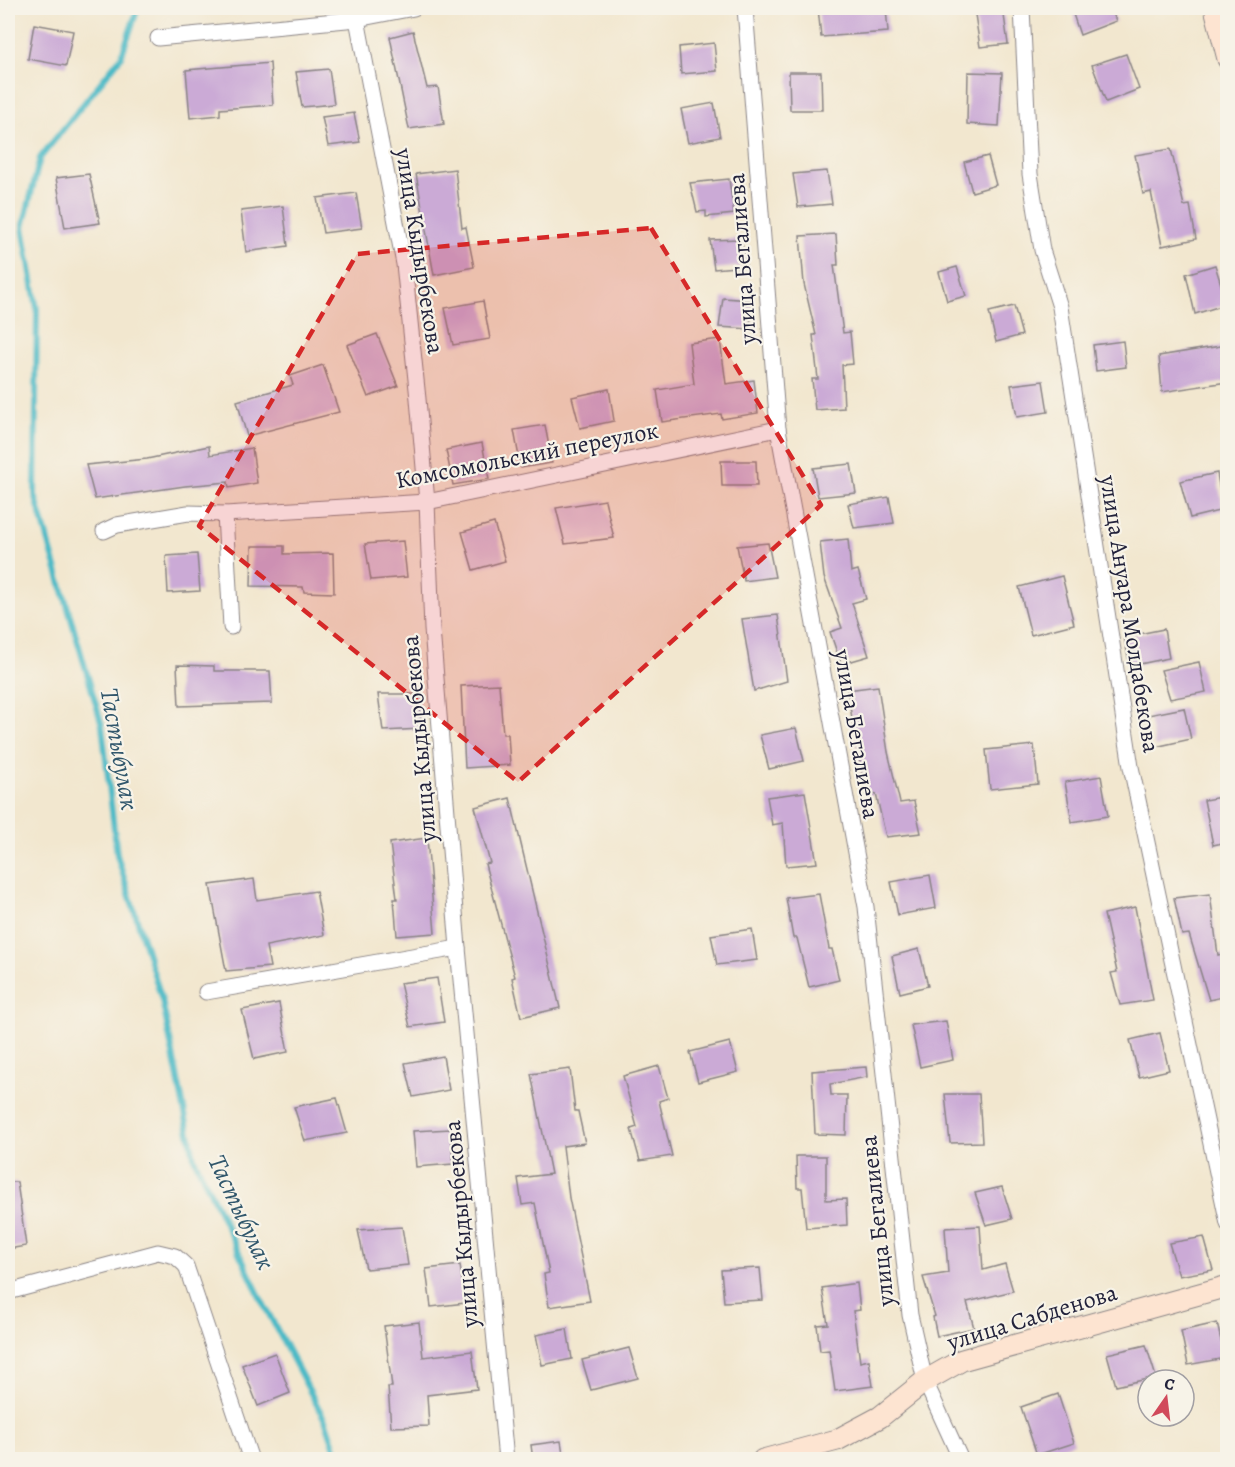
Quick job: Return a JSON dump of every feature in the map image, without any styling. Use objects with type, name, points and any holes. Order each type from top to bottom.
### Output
[{"type":"street","points":[[158,38],[357,19],[414,8]]},
{"type":"street","name":"улица Бегалиева","points":[[745,8],[778,429],[866,907],[910,1315],[925,1381],[961,1460]]},
{"type":"street","name":"улица Ануара Молдабекова","points":[[1022,8],[1024,99],[1030,174],[1042,250],[1060,307],[1131,767],[1227,1224]]},
{"type":"street","points":[[1215,8],[1227,59]]},
{"type":"street","name":"улица Кыдырбекова","points":[[357,19],[404,264],[427,502],[432,629],[458,948],[506,1460]]},
{"type":"street","name":"Комсомольский переулок","points":[[104,531],[117,525],[188,513],[225,514],[427,502],[778,429]]},
{"type":"street","points":[[225,514],[231,627]]},
{"type":"street","points":[[206,992],[458,948]]},
{"type":"street","points":[[8,1292],[158,1252],[175,1256],[186,1266],[251,1460]]},
{"type":"street","name":"улица Сабденова","points":[[763,1460],[837,1440],[880,1417],[925,1381],[962,1360],[1227,1286]]},
{"type":"highlighted area","points":[[651,228],[821,505],[518,782],[199,526],[357,254]]},
{"type":"building","points":[[818,8],[886,8],[888,32],[821,37]]},
{"type":"building","points":[[974,8],[1003,8],[1008,44],[980,47]]},
{"type":"building","points":[[1071,8],[1111,8],[1116,21],[1080,35]]},
{"type":"building","points":[[34,24],[73,31],[66,66],[28,59]]},
{"type":"building","points":[[413,31],[427,88],[438,87],[444,124],[409,129],[390,37]]},
{"type":"building","points":[[714,43],[717,71],[681,74],[679,47]]},
{"type":"building","points":[[1126,54],[1139,89],[1106,102],[1092,65]]},
{"type":"building","points":[[270,63],[273,105],[220,109],[220,115],[190,118],[186,70]]},
{"type":"building","points":[[329,69],[334,104],[302,107],[296,72]]},
{"type":"building","points":[[789,72],[821,72],[822,110],[790,110]]},
{"type":"building","points":[[968,72],[1002,73],[999,126],[967,124]]},
{"type":"building","points":[[714,103],[720,137],[688,143],[681,109]]},
{"type":"building","points":[[354,113],[360,142],[328,146],[322,117]]},
{"type":"building","points":[[1171,149],[1184,206],[1190,205],[1196,239],[1162,246],[1151,192],[1143,194],[1135,155]]},
{"type":"building","points":[[988,156],[996,185],[972,192],[964,162]]},
{"type":"building","points":[[455,169],[462,228],[466,227],[474,267],[434,275],[416,174]]},
{"type":"building","points":[[827,171],[832,204],[798,207],[793,174]]},
{"type":"building","points":[[89,174],[100,223],[65,228],[56,178]]},
{"type":"building","points":[[729,179],[734,214],[706,217],[706,211],[697,212],[690,183]]},
{"type":"building","points":[[356,193],[362,228],[323,233],[317,198]]},
{"type":"building","points":[[283,206],[288,246],[246,252],[241,211]]},
{"type":"building","points":[[836,234],[838,265],[834,265],[843,333],[850,332],[853,364],[842,365],[844,408],[815,410],[812,379],[818,379],[813,335],[816,335],[804,284],[800,236]]},
{"type":"building","points":[[741,239],[746,266],[714,269],[710,240]]},
{"type":"building","points":[[1215,265],[1227,304],[1195,314],[1186,274]]},
{"type":"building","points":[[957,267],[966,296],[947,301],[939,272]]},
{"type":"building","points":[[723,298],[752,300],[750,329],[719,327]]},
{"type":"building","points":[[483,301],[490,339],[453,345],[445,308]]},
{"type":"building","points":[[1014,306],[1022,335],[996,342],[989,312]]},
{"type":"building","points":[[377,334],[398,386],[368,397],[347,345]]},
{"type":"building","points":[[720,339],[726,384],[754,380],[758,413],[722,419],[721,414],[662,422],[657,390],[694,384],[689,343]]},
{"type":"building","points":[[1123,341],[1126,367],[1096,371],[1093,345]]},
{"type":"building","points":[[1227,345],[1227,382],[1162,392],[1159,356]]},
{"type":"building","points":[[323,365],[339,412],[247,436],[237,401],[293,385],[290,376]]},
{"type":"building","points":[[1043,381],[1048,412],[1017,417],[1011,385]]},
{"type":"building","points":[[609,389],[614,421],[580,428],[572,397]]},
{"type":"building","points":[[545,425],[552,463],[521,468],[514,430]]},
{"type":"building","points":[[482,443],[489,479],[453,485],[446,450]]},
{"type":"building","points":[[209,446],[210,455],[252,448],[257,483],[229,488],[228,482],[185,486],[95,499],[86,465],[147,459]]},
{"type":"building","points":[[721,461],[756,461],[757,486],[722,486]]},
{"type":"building","points":[[851,464],[856,493],[818,497],[813,468]]},
{"type":"building","points":[[1217,473],[1223,510],[1190,518],[1180,481]]},
{"type":"building","points":[[889,497],[894,523],[854,528],[848,504]]},
{"type":"building","points":[[605,500],[614,538],[565,544],[556,508]]},
{"type":"building","points":[[494,523],[505,561],[473,570],[462,532]]},
{"type":"building","points":[[848,539],[851,572],[858,570],[866,599],[852,603],[869,656],[841,664],[830,632],[842,628],[824,577],[820,542]]},
{"type":"building","points":[[403,541],[407,577],[371,580],[365,544]]},
{"type":"building","points":[[768,543],[775,577],[744,581],[737,546]]},
{"type":"building","points":[[252,546],[284,546],[284,554],[333,553],[334,593],[304,592],[303,587],[251,586]]},
{"type":"building","points":[[197,554],[200,591],[168,593],[166,556]]},
{"type":"building","points":[[1062,576],[1074,624],[1031,635],[1019,587]]},
{"type":"building","points":[[778,615],[787,681],[754,691],[742,619]]},
{"type":"building","points":[[1164,629],[1169,658],[1130,666],[1124,637]]},
{"type":"building","points":[[1199,662],[1206,692],[1170,699],[1161,670]]},
{"type":"building","points":[[177,665],[214,666],[214,671],[270,671],[272,703],[179,706]]},
{"type":"building","points":[[499,684],[503,734],[508,734],[510,765],[465,768],[461,686]]},
{"type":"building","points":[[878,686],[888,752],[900,803],[914,801],[921,833],[886,837],[876,794],[866,796],[847,690]]},
{"type":"building","points":[[378,694],[419,694],[421,729],[383,731]]},
{"type":"building","points":[[1184,708],[1191,739],[1155,747],[1148,715]]},
{"type":"building","points":[[796,728],[804,761],[769,769],[760,735]]},
{"type":"building","points":[[1034,745],[1038,784],[990,789],[986,750]]},
{"type":"building","points":[[1101,776],[1108,816],[1072,822],[1065,782]]},
{"type":"building","points":[[805,792],[817,863],[786,866],[783,823],[772,825],[767,797]]},
{"type":"building","points":[[1227,796],[1227,842],[1213,845],[1204,800]]},
{"type":"building","points":[[510,798],[560,1008],[521,1017],[512,978],[515,977],[485,864],[490,863],[475,807]]},
{"type":"building","points":[[427,838],[435,933],[397,936],[394,899],[397,899],[390,843]]},
{"type":"building","points":[[930,875],[936,908],[898,915],[891,882]]},
{"type":"building","points":[[254,879],[257,900],[316,891],[324,935],[266,946],[270,967],[226,971],[210,885]]},
{"type":"building","points":[[819,894],[829,949],[832,949],[839,980],[809,987],[797,938],[793,938],[786,898]]},
{"type":"building","points":[[1210,894],[1218,955],[1227,953],[1227,996],[1209,1000],[1189,934],[1182,935],[1174,898]]},
{"type":"building","points":[[1135,907],[1153,1000],[1120,1005],[1111,973],[1117,972],[1104,914]]},
{"type":"building","points":[[752,929],[757,960],[717,965],[711,935]]},
{"type":"building","points":[[919,949],[928,986],[900,993],[892,956]]},
{"type":"building","points":[[437,978],[444,1022],[410,1027],[400,983]]},
{"type":"building","points":[[279,1003],[288,1052],[254,1059],[242,1010]]},
{"type":"building","points":[[946,1021],[953,1060],[920,1067],[911,1025]]},
{"type":"building","points":[[1160,1033],[1169,1070],[1139,1077],[1130,1040]]},
{"type":"building","points":[[730,1042],[738,1072],[698,1082],[690,1052]]},
{"type":"building","points":[[443,1056],[449,1090],[413,1097],[405,1063]]},
{"type":"building","points":[[659,1066],[668,1098],[659,1101],[672,1156],[640,1161],[631,1129],[637,1127],[623,1076]]},
{"type":"building","points":[[866,1067],[867,1077],[830,1084],[831,1095],[847,1095],[846,1135],[815,1134],[812,1071]]},
{"type":"building","points":[[570,1069],[575,1111],[578,1111],[585,1143],[563,1146],[569,1198],[590,1301],[549,1307],[544,1274],[549,1273],[535,1203],[522,1205],[518,1178],[551,1174],[531,1074]]},
{"type":"building","points":[[945,1094],[979,1094],[982,1142],[950,1143]]},
{"type":"building","points":[[337,1098],[347,1133],[305,1141],[294,1107]]},
{"type":"building","points":[[451,1129],[453,1164],[416,1167],[413,1131]]},
{"type":"building","points":[[796,1156],[826,1156],[826,1200],[846,1199],[847,1225],[806,1228],[802,1188],[797,1188]]},
{"type":"building","points":[[8,1182],[17,1182],[26,1246],[8,1249]]},
{"type":"building","points":[[1002,1187],[1012,1219],[986,1225],[975,1193]]},
{"type":"building","points":[[980,1226],[983,1270],[1005,1264],[1013,1291],[967,1302],[974,1328],[937,1336],[933,1317],[935,1316],[923,1277],[948,1273],[945,1228]]},
{"type":"building","points":[[402,1227],[408,1265],[366,1269],[358,1230]]},
{"type":"building","points":[[1204,1237],[1213,1270],[1179,1276],[1169,1243]]},
{"type":"building","points":[[460,1265],[465,1303],[431,1307],[426,1269]]},
{"type":"building","points":[[760,1268],[763,1300],[724,1302],[721,1270]]},
{"type":"building","points":[[857,1283],[860,1310],[853,1311],[860,1362],[869,1360],[873,1386],[835,1391],[829,1350],[820,1351],[817,1325],[828,1324],[822,1288]]},
{"type":"building","points":[[419,1322],[423,1357],[472,1351],[477,1389],[427,1395],[429,1426],[391,1427],[388,1387],[392,1387],[384,1326]]},
{"type":"building","points":[[1217,1323],[1225,1358],[1188,1365],[1181,1331]]},
{"type":"building","points":[[567,1329],[572,1359],[542,1365],[536,1335]]},
{"type":"building","points":[[1146,1345],[1153,1368],[1136,1368],[1136,1382],[1116,1386],[1107,1354]]},
{"type":"building","points":[[629,1348],[638,1378],[591,1390],[582,1360]]},
{"type":"building","points":[[275,1353],[290,1393],[258,1406],[242,1365]]},
{"type":"building","points":[[1058,1394],[1074,1443],[1037,1455],[1021,1407]]},
{"type":"building","points":[[561,1441],[564,1460],[533,1460],[531,1445]]},
{"type":"waterway","name":"Тастыбулак","points":[[138,8],[121,57],[40,158],[23,227],[37,309],[35,495],[102,725],[117,855],[162,1000],[194,1158],[262,1301],[326,1422],[339,1460]]}]
